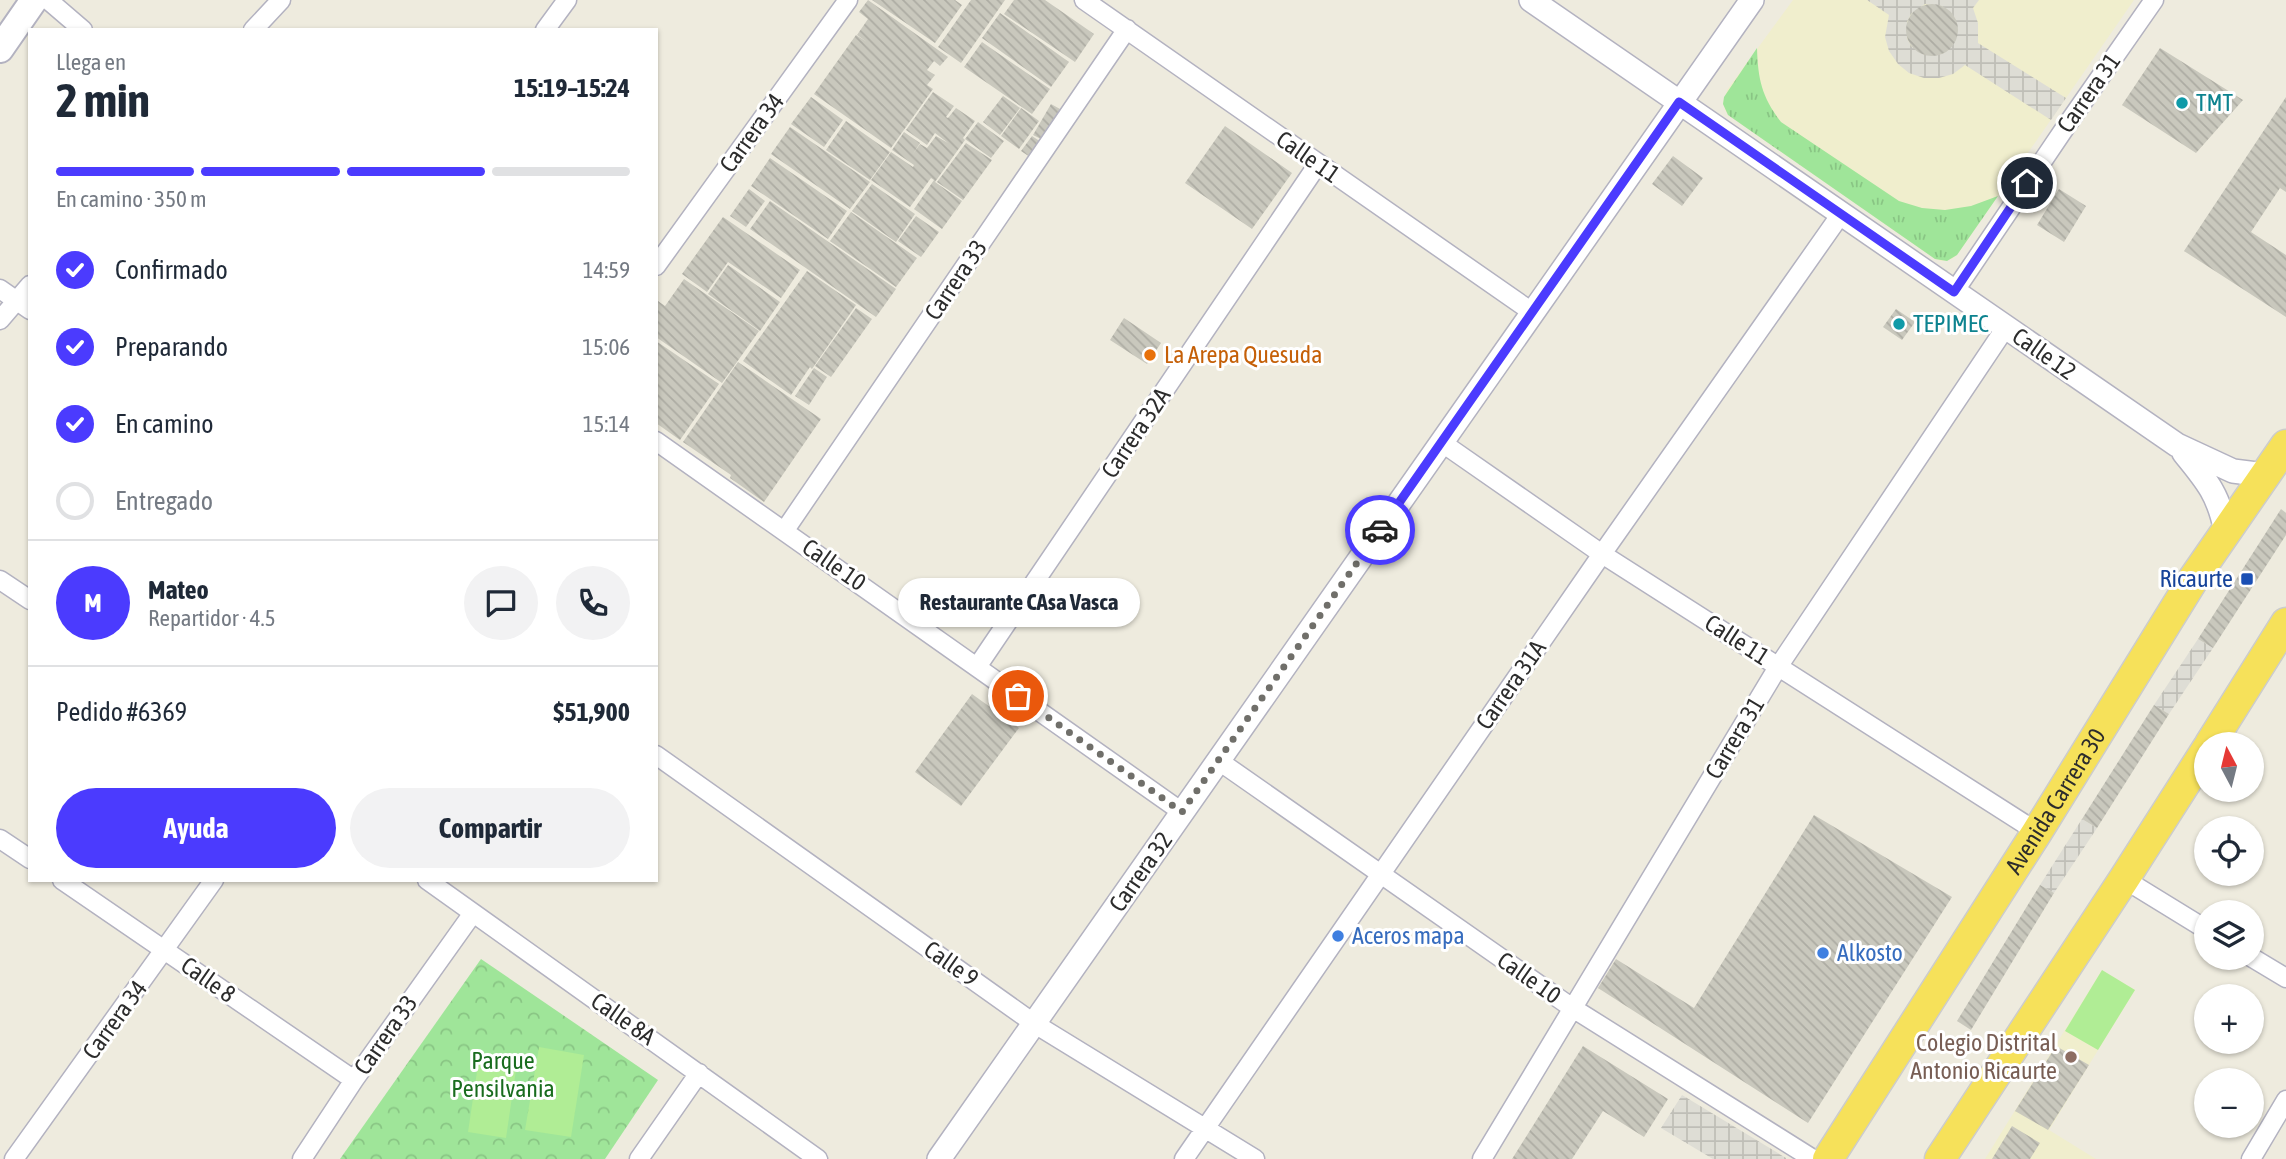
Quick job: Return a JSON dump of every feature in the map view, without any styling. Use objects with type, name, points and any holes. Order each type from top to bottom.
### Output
[{"type":"highway","name":"Avenida Carrera 30","points":[[1828,1159],[2037,832],[2194,578],[2279,453]]},
{"type":"highway","points":[[2218,732],[2286,623]]},
{"type":"highway","points":[[1940,1159],[2194,769]]},
{"type":"main road","points":[[0,49],[34,0]]},
{"type":"street","points":[[48,0],[81,28]]},
{"type":"street","points":[[255,28],[281,0]]},
{"type":"street","points":[[546,28],[567,0]]},
{"type":"street","name":"Carrera 34","points":[[658,263],[848,0]]},
{"type":"street","name":"Calle 11","points":[[1084,0],[1532,312]]},
{"type":"street","name":"Calle 12","points":[[1531,0],[2177,446],[2233,471],[2279,453]]},
{"type":"street","name":"Carrera 32","points":[[939,1159],[1752,0]]},
{"type":"street","name":"Carrera 31","points":[[1954,292],[2154,0]]},
{"type":"street","name":"Carrera 33","points":[[785,530],[1127,29]]},
{"type":"street","name":"Carrera 32A","points":[[977,667],[1318,164]]},
{"type":"street","name":"Carrera 31A","points":[[1184,1159],[1602,554],[1841,214]]},
{"type":"street","points":[[0,289],[23,306],[0,320]]},
{"type":"street","name":"Carrera 31","points":[[1482,1159],[1778,667],[2006,327]]},
{"type":"street","name":"Calle 10","points":[[658,442],[1182,812]]},
{"type":"street","name":"Calle 11","points":[[1441,442],[1602,554],[2037,832]]},
{"type":"street","name":"Calle 12","points":[[2177,446],[2210,485],[2221,509],[2226,532]]},
{"type":"street","points":[[0,580],[28,599]]},
{"type":"street","name":"Calle 9","points":[[658,756],[1035,1024],[1255,1159]]},
{"type":"street","name":"Calle 10","points":[[1219,761],[1572,1007],[1813,1159]]},
{"type":"street","points":[[0,839],[28,858]]},
{"type":"street","points":[[2124,879],[2194,922]]},
{"type":"street","name":"Calle 8","points":[[65,882],[354,1080]]},
{"type":"street","name":"Carrera 34","points":[[14,1159],[214,882]]},
{"type":"street","name":"Calle 8A","points":[[430,882],[818,1159]]},
{"type":"street","name":"Carrera 33","points":[[302,1159],[354,1080],[474,913]]},
{"type":"street","points":[[2264,965],[2286,978]]},
{"type":"street","points":[[639,1159],[699,1073]]},
{"type":"street","points":[[2252,1159],[2286,1100]]},
{"type":"shaded area","points":[[1793,0],[2134,0],[1957,255],[1941,261],[1728,115],[1725,110],[1723,104],[1727,90]]},
{"type":"shaded area","points":[[1867,0],[1979,0],[1973,8],[1978,23],[1978,43],[2066,98],[2051,120],[1965,65],[1953,74],[1939,78],[1924,78],[1909,73],[1889,51],[1885,37],[1889,15]],"holes":[[[1925,4],[1942,6],[1955,18],[1957,34],[1949,49],[1942,54],[1925,55],[1911,46],[1907,38],[1907,22],[1911,14]]]},
{"type":"shaded area","points":[[2198,639],[2213,648],[2169,714],[2154,705]]},
{"type":"shaded area","points":[[2082,819],[2097,828],[2054,893],[2040,885]]},
{"type":"shaded area","name":"Colegio Distrital Antonio Ricaurte","points":[[2102,970],[2135,990],[2049,1130],[2096,1159],[1985,1159]]},
{"type":"shaded area","points":[[1682,1095],[1786,1159],[1713,1159],[1661,1128]]},
{"type":"green space","points":[[1757,48],[1762,88],[1781,122],[1899,201],[1922,208],[1945,210],[1971,206],[1998,196],[1957,255],[1947,261],[1935,259],[1728,115],[1723,104],[1724,97]]},
{"type":"green space","name":"Parque Pensilvania","points":[[481,959],[658,1080],[605,1159],[340,1159]]},
{"type":"green space","points":[[2102,970],[2135,990],[2098,1050],[2065,1031]]},
{"type":"green space","points":[[539,1047],[584,1055],[571,1137],[525,1130]]},
{"type":"green space","points":[[479,1058],[517,1063],[506,1138],[468,1132]]},
{"type":"building","points":[[868,0],[948,57],[940,66],[934,61],[927,70],[935,75],[927,85],[933,89],[891,148],[814,94],[856,35],[867,42],[857,35],[868,19],[859,12]]},
{"type":"building","points":[[872,0],[955,0],[962,5],[935,43]]},
{"type":"building","points":[[971,0],[1005,0],[961,63],[938,47]]},
{"type":"building","points":[[1014,0],[1045,0],[1094,34],[1075,62],[1004,14]]},
{"type":"building","points":[[1932,4],[1942,6],[1950,12],[1956,20],[1956,40],[1950,48],[1942,54],[1932,56],[1922,54],[1914,48],[1908,40],[1906,30],[1908,20],[1914,12],[1922,6]]},
{"type":"building","points":[[1000,13],[1069,62],[1051,87],[982,38]]},
{"type":"building","points":[[982,42],[1050,89],[1032,114],[964,67]]},
{"type":"building","name":"TMT","points":[[2160,48],[2243,100],[2196,153],[2122,105]]},
{"type":"building","points":[[933,92],[954,106],[946,117],[956,108],[975,121],[935,182],[962,201],[942,229],[914,209],[934,180],[931,178],[910,207],[871,180],[891,152],[913,167],[914,165],[892,150],[904,132],[920,143],[913,154],[920,144],[927,148],[936,136],[948,143],[935,133],[927,145],[906,130]]},
{"type":"building","points":[[1003,96],[1020,108],[1000,135],[983,122]]},
{"type":"building","points":[[811,97],[843,120],[824,147],[791,124]]},
{"type":"building","points":[[2286,97],[2286,192],[2280,188],[2251,232],[2286,255],[2286,317],[2184,251]]},
{"type":"building","points":[[1051,104],[1060,109],[1043,140],[1033,135]]},
{"type":"building","points":[[1021,108],[1039,121],[1019,149],[1001,136]]},
{"type":"building","points":[[846,121],[890,152],[870,180],[826,150]]},
{"type":"building","points":[[978,122],[1004,141],[991,158],[965,139]]},
{"type":"building","points":[[1225,126],[1292,173],[1252,229],[1185,183]]},
{"type":"building","points":[[790,127],[870,182],[850,209],[771,154]]},
{"type":"building","points":[[1032,136],[1041,142],[1030,157],[1021,151]]},
{"type":"building","points":[[966,143],[992,160],[963,200],[937,182]]},
{"type":"building","points":[[1673,156],[1703,178],[1682,206],[1652,184]]},
{"type":"building","points":[[770,158],[847,211],[828,239],[751,186]]},
{"type":"building","points":[[872,184],[915,214],[896,242],[852,211]]},
{"type":"building","points":[[749,189],[765,201],[746,227],[730,216]]},
{"type":"building","points":[[2059,189],[2086,206],[2064,242],[2037,225]]},
{"type":"building","points":[[770,201],[896,289],[876,317],[750,229]]},
{"type":"building","points":[[851,212],[917,258],[896,287],[830,241]]},
{"type":"building","points":[[916,216],[939,232],[921,257],[898,241]]},
{"type":"building","points":[[723,217],[800,270],[781,298],[728,262],[707,292],[682,274]]},
{"type":"building","points":[[728,265],[780,302],[760,331],[708,294]]},
{"type":"building","points":[[807,271],[856,305],[791,395],[743,361]]},
{"type":"building","points":[[684,279],[759,331],[722,383],[658,338],[658,301],[665,306]]},
{"type":"building","points":[[856,308],[872,319],[831,377],[815,366]]},
{"type":"building","name":"TEPIMEC","points":[[1896,309],[1915,322],[1902,340],[1883,327]]},
{"type":"building","points":[[1124,318],[1161,343],[1147,364],[1110,340]]},
{"type":"building","points":[[658,342],[719,384],[680,440],[658,424]]},
{"type":"building","points":[[738,362],[821,419],[764,502],[683,442]]},
{"type":"building","points":[[814,368],[827,377],[809,405],[795,396]]},
{"type":"building","points":[[2281,509],[2286,513],[2286,535],[2213,648],[2198,639]]},
{"type":"building","points":[[972,694],[1019,728],[961,806],[915,772]]},
{"type":"building","points":[[2154,705],[2169,714],[2097,828],[2082,819]]},
{"type":"building","name":"Alkosto","points":[[1814,815],[1952,897],[1808,1123],[1598,988],[1616,959],[1694,1008]]},
{"type":"building","points":[[2040,885],[2054,893],[1971,1030],[1957,1021]]},
{"type":"building","points":[[1583,1046],[1668,1099],[1644,1137],[1603,1111],[1572,1159],[1512,1159]]},
{"type":"building","points":[[2056,1046],[2089,1065],[2048,1130],[2015,1111]]},
{"type":"building","points":[[2012,1126],[2040,1143],[2030,1159],[1992,1159]]},
{"type":"way so far","points":[[1018,696],[1182,812],[1380,530]]},
{"type":"place","name":"TMT","points":[[2182,103]]},
{"type":"place","name":"TEPIMEC","points":[[1899,324]]},
{"type":"place","name":"La Arepa Quesuda","points":[[1150,355]]},
{"type":"place","name":"Ricaurte","points":[[2247,579]]},
{"type":"place","name":"Restaurante CAsa Vasca","points":[[1018,696]]},
{"type":"place","name":"Aceros mapa","points":[[1338,936]]},
{"type":"place","name":"Alkosto","points":[[1823,953]]},
{"type":"place","name":"Colegio Distrital Antonio Ricaurte","points":[[2071,1057]]},
{"type":"route","points":[[1380,530],[1679,102],[1954,292],[2027,183]]}]
